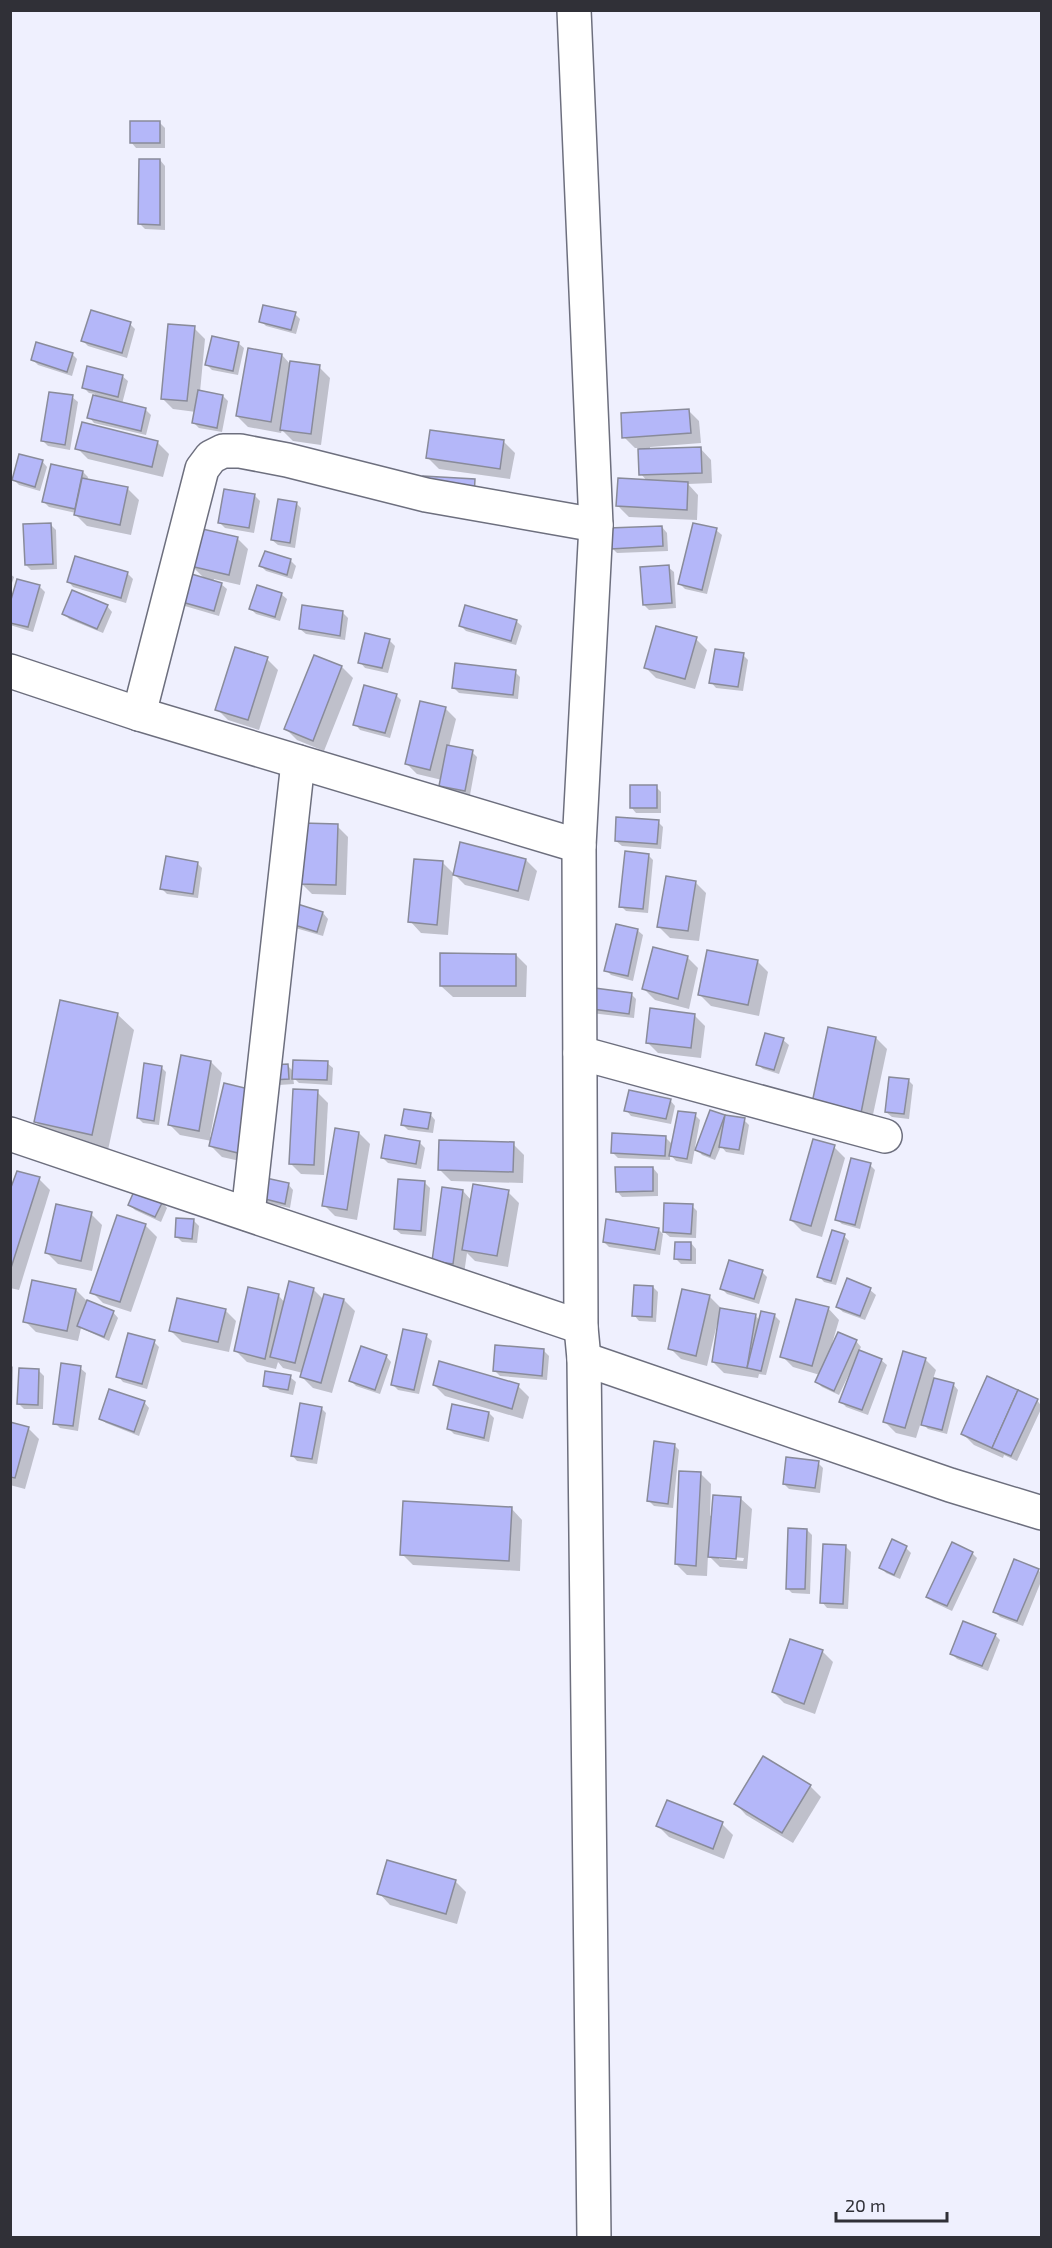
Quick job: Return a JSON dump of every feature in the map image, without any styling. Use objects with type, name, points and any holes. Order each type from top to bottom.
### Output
[{"type":"street","points":[[574,10],[596,525],[579,846],[594,2238]]},
{"type":"street","points":[[139,714],[202,469],[211,457],[223,451],[240,451],[287,460],[426,495],[596,525]]},
{"type":"street","points":[[10,671],[139,714],[579,846]]},
{"type":"street","points":[[248,1214],[298,762]]},
{"type":"street","points":[[580,1053],[885,1136]]},
{"type":"street","points":[[10,1134],[248,1214],[950,1485],[1041,1512]]},
{"type":"building","points":[[130,121],[160,121],[160,143],[130,143]]},
{"type":"building","points":[[139,159],[160,159],[160,225],[138,224]]},
{"type":"building","points":[[263,305],[296,312],[291,330],[259,322]]},
{"type":"building","points":[[91,310],[131,322],[122,353],[81,341]]},
{"type":"building","points":[[168,324],[195,326],[187,401],[161,399]]},
{"type":"building","points":[[212,336],[239,342],[233,371],[205,365]]},
{"type":"building","points":[[36,342],[73,353],[67,372],[31,360]]},
{"type":"building","points":[[248,348],[282,354],[271,422],[236,416]]},
{"type":"building","points":[[290,361],[320,365],[311,434],[280,430]]},
{"type":"building","points":[[87,366],[123,375],[118,397],[82,388]]},
{"type":"building","points":[[198,390],[223,395],[217,428],[192,423]]},
{"type":"building","points":[[49,392],[73,395],[65,445],[41,441]]},
{"type":"building","points":[[93,395],[146,408],[141,431],[87,418]]},
{"type":"building","points":[[689,409],[691,433],[622,438],[621,413]]},
{"type":"building","points":[[82,422],[158,441],[152,467],[75,449]]},
{"type":"building","points":[[430,430],[504,440],[500,469],[426,458]]},
{"type":"building","points":[[701,447],[702,473],[639,475],[638,449]]},
{"type":"building","points":[[19,454],[43,460],[35,487],[12,480]]},
{"type":"building","points":[[51,464],[83,471],[75,509],[42,502]]},
{"type":"building","points":[[423,476],[475,479],[474,496],[423,493]]},
{"type":"building","points":[[82,478],[128,487],[120,525],[74,515]]},
{"type":"building","points":[[618,478],[688,482],[687,510],[616,506]]},
{"type":"building","points":[[224,489],[255,494],[249,528],[218,523]]},
{"type":"building","points":[[278,499],[297,502],[290,543],[271,540]]},
{"type":"building","points":[[51,523],[53,564],[25,565],[23,524]]},
{"type":"building","points":[[693,523],[717,528],[702,590],[678,584]]},
{"type":"building","points":[[662,526],[663,546],[610,549],[609,528]]},
{"type":"building","points":[[198,528],[238,537],[229,575],[190,566]]},
{"type":"building","points":[[265,551],[291,559],[287,575],[259,566]]},
{"type":"building","points":[[75,556],[128,572],[121,598],[67,582]]},
{"type":"building","points":[[669,565],[672,603],[643,605],[640,567]]},
{"type":"building","points":[[178,570],[222,583],[214,611],[171,599]]},
{"type":"building","points":[[17,579],[40,585],[28,627],[10,623],[10,603]]},
{"type":"building","points":[[257,585],[282,593],[275,617],[249,609]]},
{"type":"building","points":[[72,590],[108,605],[97,629],[62,614]]},
{"type":"building","points":[[302,605],[343,611],[340,636],[299,629]]},
{"type":"building","points":[[465,605],[517,620],[511,641],[459,626]]},
{"type":"building","points":[[656,626],[697,637],[685,679],[644,668]]},
{"type":"building","points":[[365,633],[390,639],[382,668],[358,663]]},
{"type":"building","points":[[235,647],[268,657],[248,720],[215,710]]},
{"type":"building","points":[[715,649],[744,653],[738,687],[709,683]]},
{"type":"building","points":[[314,655],[342,666],[313,741],[284,729]]},
{"type":"building","points":[[455,663],[516,670],[513,695],[452,688]]},
{"type":"building","points":[[364,685],[397,694],[385,733],[353,725]]},
{"type":"building","points":[[420,701],[446,707],[430,770],[405,764]]},
{"type":"building","points":[[447,745],[473,750],[465,791],[439,786]]},
{"type":"building","points":[[630,785],[657,785],[657,808],[630,808]]},
{"type":"building","points":[[616,817],[659,820],[657,844],[615,841]]},
{"type":"building","points":[[302,823],[338,824],[336,885],[300,884]]},
{"type":"building","points":[[460,842],[526,859],[518,891],[453,875]]},
{"type":"building","points":[[625,851],[649,854],[643,909],[619,907]]},
{"type":"building","points":[[166,856],[198,862],[193,894],[160,889]]},
{"type":"building","points":[[414,859],[443,861],[437,925],[408,922]]},
{"type":"building","points":[[666,876],[696,881],[688,931],[657,927]]},
{"type":"building","points":[[291,902],[323,912],[317,932],[285,922]]},
{"type":"building","points":[[616,924],[638,929],[628,976],[604,971]]},
{"type":"building","points":[[653,947],[688,956],[678,999],[642,989]]},
{"type":"building","points":[[707,950],[758,960],[748,1005],[698,995]]},
{"type":"building","points":[[440,953],[516,954],[516,986],[440,986]]},
{"type":"building","points":[[587,987],[632,993],[629,1014],[585,1008]]},
{"type":"building","points":[[60,1000],[118,1013],[92,1135],[34,1122]]},
{"type":"building","points":[[650,1008],[695,1014],[691,1048],[646,1043]]},
{"type":"building","points":[[828,1027],[876,1037],[861,1113],[812,1103]]},
{"type":"building","points":[[765,1033],[784,1038],[774,1070],[756,1065]]},
{"type":"building","points":[[181,1055],[211,1061],[199,1131],[168,1125]]},
{"type":"building","points":[[293,1060],[328,1061],[327,1080],[292,1079]]},
{"type":"building","points":[[144,1063],[162,1066],[154,1121],[137,1118]]},
{"type":"building","points":[[288,1064],[289,1079],[272,1080],[271,1065]]},
{"type":"building","points":[[889,1077],[909,1079],[904,1114],[885,1112]]},
{"type":"building","points":[[224,1083],[253,1090],[238,1153],[209,1146]]},
{"type":"building","points":[[293,1089],[318,1090],[314,1165],[289,1164]]},
{"type":"building","points":[[629,1090],[671,1099],[666,1119],[624,1111]]},
{"type":"building","points":[[404,1109],[431,1113],[428,1129],[401,1125]]},
{"type":"building","points":[[710,1110],[725,1115],[710,1156],[695,1150]]},
{"type":"building","points":[[678,1111],[696,1113],[687,1159],[669,1156]]},
{"type":"building","points":[[725,1115],[745,1118],[739,1150],[719,1147]]},
{"type":"building","points":[[335,1128],[359,1132],[347,1210],[322,1206]]},
{"type":"building","points":[[612,1133],[666,1136],[665,1156],[611,1153]]},
{"type":"building","points":[[385,1135],[420,1141],[416,1164],[381,1158]]},
{"type":"building","points":[[813,1139],[835,1145],[811,1226],[790,1220]]},
{"type":"building","points":[[439,1140],[514,1142],[513,1172],[438,1170]]},
{"type":"building","points":[[851,1158],[871,1163],[855,1225],[835,1220]]},
{"type":"building","points":[[615,1167],[653,1167],[653,1191],[616,1192]]},
{"type":"building","points":[[17,1171],[40,1177],[10,1271],[10,1190]]},
{"type":"building","points":[[266,1178],[289,1183],[285,1204],[261,1198]]},
{"type":"building","points":[[398,1179],[425,1181],[421,1231],[394,1229]]},
{"type":"building","points":[[473,1184],[509,1190],[497,1256],[462,1250]]},
{"type":"building","points":[[442,1187],[463,1190],[453,1264],[432,1261]]},
{"type":"building","points":[[135,1189],[163,1201],[155,1217],[128,1205]]},
{"type":"building","points":[[664,1203],[693,1204],[691,1234],[663,1232]]},
{"type":"building","points":[[56,1204],[92,1212],[81,1261],[45,1253]]},
{"type":"building","points":[[117,1215],[146,1224],[120,1302],[90,1293]]},
{"type":"building","points":[[176,1218],[194,1219],[192,1239],[175,1237]]},
{"type":"building","points":[[606,1219],[659,1228],[655,1250],[603,1242]]},
{"type":"building","points":[[832,1230],[845,1234],[831,1281],[817,1277]]},
{"type":"building","points":[[675,1242],[691,1242],[691,1260],[674,1259]]},
{"type":"building","points":[[729,1260],[763,1270],[754,1299],[720,1289]]},
{"type":"building","points":[[847,1278],[871,1288],[860,1316],[836,1307]]},
{"type":"building","points":[[32,1280],[76,1289],[67,1331],[23,1322]]},
{"type":"building","points":[[289,1281],[314,1288],[295,1363],[270,1357]]},
{"type":"building","points":[[634,1285],[653,1286],[652,1317],[632,1316]]},
{"type":"building","points":[[248,1287],[279,1294],[265,1359],[234,1351]]},
{"type":"building","points":[[682,1289],[710,1295],[696,1356],[668,1349]]},
{"type":"building","points":[[324,1294],[344,1299],[321,1383],[300,1377]]},
{"type":"building","points":[[177,1298],[226,1309],[218,1342],[169,1331]]},
{"type":"building","points":[[796,1299],[829,1307],[812,1366],[780,1357]]},
{"type":"building","points":[[87,1300],[114,1311],[104,1337],[77,1326]]},
{"type":"building","points":[[720,1308],[756,1314],[747,1368],[712,1362]]},
{"type":"building","points":[[761,1311],[775,1314],[761,1371],[747,1368]]},
{"type":"building","points":[[403,1329],[427,1334],[414,1390],[391,1385]]},
{"type":"building","points":[[838,1332],[857,1340],[834,1391],[815,1382]]},
{"type":"building","points":[[128,1333],[155,1340],[142,1384],[116,1377]]},
{"type":"building","points":[[495,1345],[544,1349],[542,1376],[493,1371]]},
{"type":"building","points":[[361,1346],[387,1355],[375,1390],[349,1381]]},
{"type":"building","points":[[859,1350],[882,1359],[862,1410],[839,1402]]},
{"type":"building","points":[[903,1351],[926,1358],[905,1428],[883,1422]]},
{"type":"building","points":[[439,1361],[519,1384],[512,1409],[433,1385]]},
{"type":"building","points":[[61,1363],[81,1366],[73,1426],[53,1424]]},
{"type":"building","points":[[19,1368],[39,1369],[38,1405],[17,1404]]},
{"type":"building","points":[[265,1371],[291,1375],[288,1390],[263,1386]]},
{"type":"building","points":[[987,1376],[1018,1390],[992,1448],[961,1434]]},
{"type":"building","points":[[934,1378],[954,1383],[942,1430],[921,1425]]},
{"type":"building","points":[[109,1389],[145,1401],[134,1432],[99,1419]]},
{"type":"building","points":[[1018,1390],[1038,1399],[1011,1456],[992,1448]]},
{"type":"building","points":[[300,1403],[322,1407],[312,1459],[291,1456]]},
{"type":"building","points":[[452,1404],[489,1412],[484,1438],[447,1429]]},
{"type":"building","points":[[10,1422],[29,1427],[15,1478],[10,1477]]},
{"type":"building","points":[[654,1441],[675,1444],[668,1504],[647,1501]]},
{"type":"building","points":[[786,1457],[819,1461],[815,1488],[783,1484]]},
{"type":"building","points":[[679,1471],[701,1472],[696,1566],[675,1564]]},
{"type":"building","points":[[713,1495],[741,1497],[736,1559],[708,1557]]},
{"type":"building","points":[[403,1501],[512,1507],[509,1561],[400,1555]]},
{"type":"building","points":[[788,1528],[807,1529],[805,1589],[786,1589]]},
{"type":"building","points":[[892,1539],[907,1546],[894,1575],[879,1568]]},
{"type":"building","points":[[952,1542],[973,1552],[947,1606],[926,1597]]},
{"type":"building","points":[[823,1544],[846,1545],[843,1604],[820,1603]]},
{"type":"building","points":[[1014,1559],[1039,1569],[1017,1621],[993,1612]]},
{"type":"building","points":[[963,1621],[996,1634],[982,1666],[950,1654]]},
{"type":"building","points":[[790,1639],[823,1650],[804,1704],[772,1692]]},
{"type":"building","points":[[763,1756],[811,1785],[782,1833],[734,1804]]},
{"type":"building","points":[[667,1800],[723,1822],[713,1849],[656,1826]]},
{"type":"building","points":[[387,1860],[456,1880],[446,1914],[377,1894]]}]
